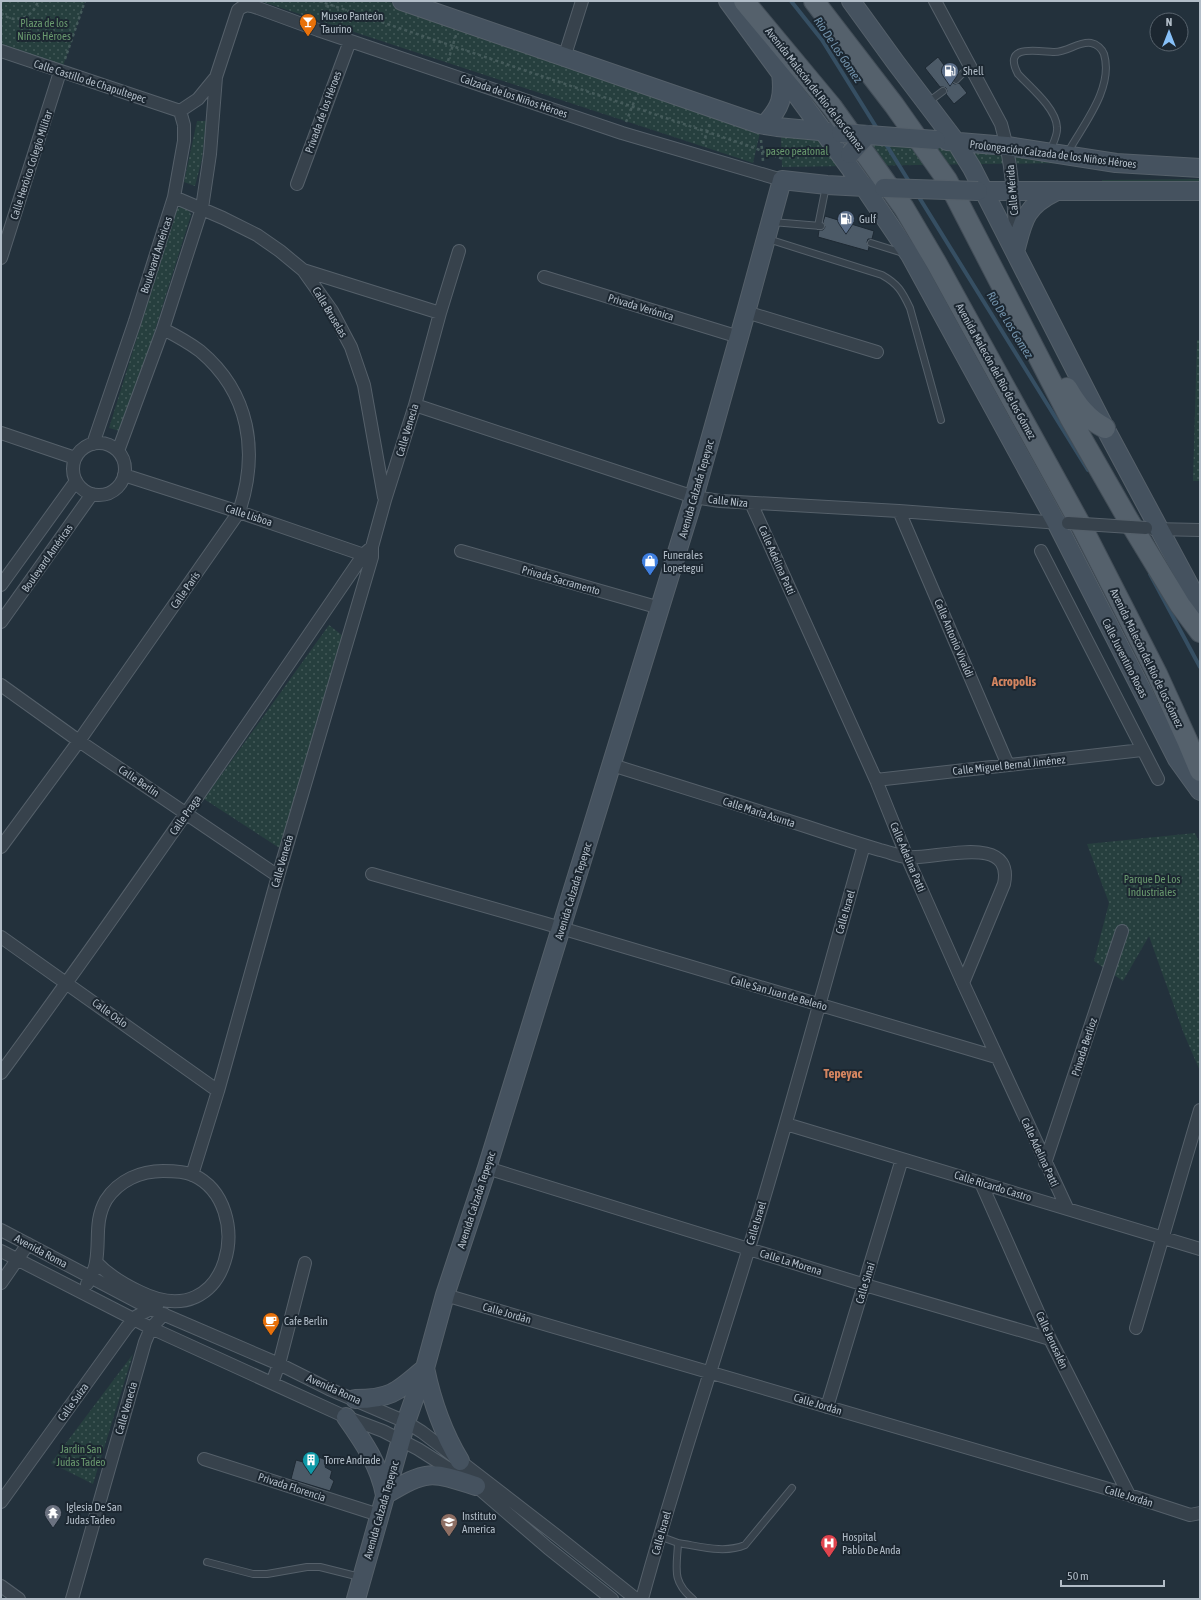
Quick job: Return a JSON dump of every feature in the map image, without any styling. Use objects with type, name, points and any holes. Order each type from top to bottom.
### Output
[{"type":"main road","name":"Avenida Malecón del Río de los Gómez","points":[[744,1],[832,107],[904,208],[937,264],[1083,529],[1157,674],[1200,771]]},
{"type":"main road","points":[[814,1],[894,105],[947,180],[974,213],[1069,393],[1086,415],[1104,428]]},
{"type":"main road","points":[[830,1],[894,105]]},
{"type":"main road","points":[[947,180],[1070,418],[1129,521],[1180,605],[1200,632]]},
{"type":"street","points":[[402,1],[761,125],[774,114],[781,101],[781,73]]},
{"type":"street","points":[[564,58],[582,1]]},
{"type":"street","name":"Avenida Malecón del Río de los Gómez","points":[[728,1],[822,131],[848,157],[864,187],[910,255],[1062,523]]},
{"type":"street","points":[[851,1],[926,104],[956,142],[1015,252],[1104,428],[1152,529],[1200,605]]},
{"type":"street","name":"Calle Mérida","points":[[935,1],[1001,124],[1007,146],[1014,192],[1015,252]]},
{"type":"street","name":"Calzada de los Niños Héroes","points":[[216,77],[238,10],[242,6],[249,5],[350,41],[622,132],[763,176],[782,180]]},
{"type":"street","name":"Privada de los Héroes","points":[[298,184],[350,41]]},
{"type":"street","name":"Calle Castillo de Chapultepec","points":[[1,51],[180,111]]},
{"type":"street","name":"Calle Heróico Colegio Militar","points":[[1,258],[60,72]]},
{"type":"street","points":[[180,111],[198,99],[216,77]]},
{"type":"street","points":[[118,451],[163,329],[202,208],[210,154],[216,77]]},
{"type":"street","name":"Boulevard Américas","points":[[93,444],[135,321],[174,198],[184,142],[184,125],[180,111]]},
{"type":"street","name":"Prolongación Calzada de los Niños Héroes","points":[[761,125],[1007,146],[1116,163],[1200,168]]},
{"type":"street","points":[[848,157],[868,134]]},
{"type":"street","points":[[782,180],[864,187],[1014,192],[1200,191]]},
{"type":"street","name":"Avenida Calzada Tepeyac","points":[[356,1599],[406,1422],[425,1368],[446,1296],[562,928],[694,497],[782,180]]},
{"type":"street","points":[[1015,252],[1020,232],[1028,214],[1041,199],[1055,192]]},
{"type":"street","name":"Calle Bruselas","points":[[174,198],[202,208],[257,235],[303,270],[332,311],[351,347],[364,385],[385,500]]},
{"type":"street","name":"Calle Venecia","points":[[192,1175],[218,1091],[369,553],[415,406],[440,313],[459,251]]},
{"type":"street","points":[[303,270],[440,313]]},
{"type":"street","name":"Privada Verónica","points":[[544,277],[739,337]]},
{"type":"street","points":[[746,312],[877,352]]},
{"type":"street","name":"Calle París","points":[[1,847],[79,740],[239,512],[247,485],[249,470],[248,438],[241,406],[224,375],[212,362],[199,350],[163,329]]},
{"type":"street","name":"Calle Niza","points":[[415,406],[694,497],[720,502],[899,511],[1152,529],[1200,530]]},
{"type":"street","points":[[1,433],[75,458]]},
{"type":"street","points":[[93,444],[107,444],[118,451],[124,463],[124,475],[121,483],[108,493],[100,495],[92,494],[83,489],[76,481],[73,470],[75,458],[82,449],[93,444]]},
{"type":"street","name":"Calle Lisboa","points":[[124,475],[369,553]]},
{"type":"street","name":"Boulevard Américas","points":[[1,585],[76,481]]},
{"type":"street","name":"Boulevard Américas","points":[[1,622],[92,494]]},
{"type":"street","name":"Calle Adelina Patti","points":[[751,503],[876,780],[907,857],[996,1057],[1067,1208]]},
{"type":"street","name":"Calle Antonio Vivaldi","points":[[899,511],[1008,764]]},
{"type":"street","name":"Calle Juventino Rosas","points":[[1062,523],[1177,759],[1200,791]]},
{"type":"street","name":"Privada Sacramento","points":[[461,551],[660,608]]},
{"type":"street","points":[[1041,551],[1158,779]]},
{"type":"street","name":"Calle Praga","points":[[1,1073],[67,983],[369,553]]},
{"type":"street","name":"Calle Berlín","points":[[1,685],[278,876]]},
{"type":"street","name":"Calle Miguel Bernal Jiménez","points":[[876,780],[1142,750]]},
{"type":"street","name":"Calle María Asunta","points":[[612,764],[864,845],[907,857]]},
{"type":"street","name":"Calle Israel","points":[[642,1599],[659,1536],[786,1124],[864,845]]},
{"type":"street","points":[[907,857],[968,852],[984,853],[996,857],[1003,864],[1006,875],[1004,884],[963,983]]},
{"type":"street","name":"Calle San Juan de Beleño","points":[[372,874],[562,928],[996,1057]]},
{"type":"street","name":"Privada Berlioz","points":[[1045,1163],[1122,931]]},
{"type":"street","name":"Calle Oslo","points":[[1,937],[218,1091]]},
{"type":"street","points":[[1136,1328],[1200,1110]]},
{"type":"street","name":"Calle Ricardo Castro","points":[[786,1124],[1200,1249]]},
{"type":"street","name":"Calle Sinaí","points":[[827,1407],[902,1159]]},
{"type":"street","name":"Calle La Morena","points":[[487,1168],[748,1249],[1050,1339]]},
{"type":"street","points":[[83,1292],[96,1262],[97,1237],[101,1212],[107,1200],[122,1184],[132,1177],[144,1172],[169,1171],[192,1175],[206,1183],[217,1196],[223,1208],[228,1231],[226,1255],[222,1268],[215,1281],[203,1294],[192,1299],[182,1302],[164,1301],[150,1297],[120,1282],[108,1274],[96,1262]]},
{"type":"street","name":"Calle Jerusalén","points":[[981,1183],[1050,1339],[1128,1496]]},
{"type":"street","name":"Avenida Roma","points":[[1,1230],[151,1309],[279,1364],[406,1422],[460,1460],[636,1599]]},
{"type":"street","points":[[1,1283],[28,1244]]},
{"type":"street","name":"Avenida Roma","points":[[1,1251],[83,1292],[133,1320],[418,1449],[476,1486],[548,1548],[612,1599]]},
{"type":"street","points":[[272,1383],[279,1364],[305,1263]]},
{"type":"street","name":"Calle Jordán","points":[[446,1296],[1128,1496],[1195,1514]]},
{"type":"street","points":[[151,1309],[164,1301]]},
{"type":"street","name":"Calle Suiza","points":[[1,1502],[133,1320],[151,1309]]},
{"type":"street","name":"Calle Venecia","points":[[72,1599],[145,1342],[151,1328],[164,1314]]},
{"type":"street","points":[[355,1399],[375,1399],[386,1396],[400,1389],[425,1368],[433,1403],[445,1434],[460,1460]]},
{"type":"street","points":[[346,1417],[358,1434],[376,1466],[383,1482],[385,1496],[406,1482],[430,1475],[440,1475],[476,1486]]},
{"type":"street","name":"Privada Florencia","points":[[204,1459],[379,1515]]},
{"type":"street","points":[[548,1548],[557,1536]]},
{"type":"street","points":[[1,1586],[18,1599]]},
{"type":"lane","points":[[1090,43],[1097,45],[1103,50],[1106,75],[1092,113],[1058,154],[1056,137],[1057,127],[1055,118],[1050,108],[1014,68],[1016,54],[1022,51],[1030,50],[1057,52],[1066,51],[1082,44],[1090,43]]},
{"type":"lane","points":[[956,80],[970,66]]},
{"type":"lane","points":[[926,104],[943,91]]},
{"type":"lane","points":[[768,230],[819,226],[827,185]]},
{"type":"lane","points":[[768,230],[882,275],[894,282],[903,293],[910,308],[941,420]]},
{"type":"lane","points":[[870,243],[910,255]]},
{"type":"lane","points":[[659,1536],[678,1543],[735,1549],[745,1545],[792,1488]]},
{"type":"lane","points":[[678,1543],[676,1574],[678,1582],[683,1591],[693,1599]]},
{"type":"lane","points":[[207,1562],[253,1574],[267,1574],[307,1567],[320,1568],[362,1578]]},
{"type":"path","points":[[1,13],[11,19],[25,18],[36,8],[38,1]]},
{"type":"path","points":[[60,72],[85,1]]},
{"type":"path","points":[[319,1],[330,3],[783,159]]},
{"type":"path","points":[[318,30],[330,3]]},
{"type":"path","points":[[444,72],[461,21]]},
{"type":"path","points":[[622,132],[641,83]]},
{"type":"path","points":[[698,156],[716,109]]},
{"type":"path","points":[[761,125],[763,176]]},
{"type":"green space","name":"Plaza de los Niños Héroes","points":[[1,1],[85,1],[63,66],[1,44]]},
{"type":"green space","points":[[260,1],[386,1],[761,128],[753,163]]},
{"type":"green space","points":[[197,121],[206,121],[202,159],[195,186],[184,182]]},
{"type":"green space","name":"paseo peatonal","points":[[781,135],[1200,161],[782,167]]},
{"type":"green space","points":[[1200,179],[1200,184],[1102,185],[1102,180]]},
{"type":"green space","points":[[181,207],[189,210],[191,215],[123,432],[109,428],[177,208]]},
{"type":"green space","points":[[1197,340],[1200,340],[1200,481],[1193,481]]},
{"type":"green space","points":[[329,625],[343,636],[281,849],[204,799]]},
{"type":"green space","name":"Parque De Los Industriales","points":[[1195,833],[1200,844],[1200,1071],[1184,1034],[1149,936],[1123,981],[1094,961],[1109,903],[1087,844]]},
{"type":"green space","name":"Jardin San Judas Tadeo","points":[[133,1354],[93,1484],[51,1463]]},
{"type":"building","name":"Shell","points":[[938,57],[953,77],[953,83],[959,83],[967,93],[954,104],[946,94],[946,88],[940,87],[925,68]]},
{"type":"building","name":"Gulf","points":[[825,216],[874,231],[872,239],[868,239],[867,242],[869,247],[868,251],[818,237],[819,230],[823,230],[825,227],[823,222]]},
{"type":"building","name":"Torre Andrade","points":[[307,1452],[328,1461],[325,1467],[332,1471],[330,1478],[334,1481],[330,1491],[291,1479],[296,1460],[303,1462]]},
{"type":"waterway","name":"Rio De Los Gomez","points":[[791,1],[822,40],[878,130]]},
{"type":"waterway","name":"Rio De Los Gomez","points":[[884,141],[910,183]]},
{"type":"waterway","name":"Rio De Los Gomez","points":[[917,194],[1088,470]]},
{"type":"waterway","name":"Rio De Los Gomez","points":[[1150,574],[1200,667]]},
{"type":"place","name":"Museo Panteón Taurino","points":[[308,37]]},
{"type":"place","name":"Shell","points":[[950,86]]},
{"type":"place","name":"Gulf","points":[[846,234]]},
{"type":"place","name":"Funerales Lopetegui","points":[[650,576]]},
{"type":"place","name":"Cafe Berlin","points":[[271,1336]]},
{"type":"place","name":"Torre Andrade","points":[[311,1475]]},
{"type":"place","name":"Iglesia De San Judas Tadeo","points":[[53,1528]]},
{"type":"place","name":"Instituto America","points":[[449,1537]]},
{"type":"place","name":"Hospital Pablo De Anda","points":[[829,1558]]},
{"type":"district","name":"Acropolis","points":[[1014,681]]},
{"type":"district","name":"Tepeyac","points":[[843,1073]]}]
